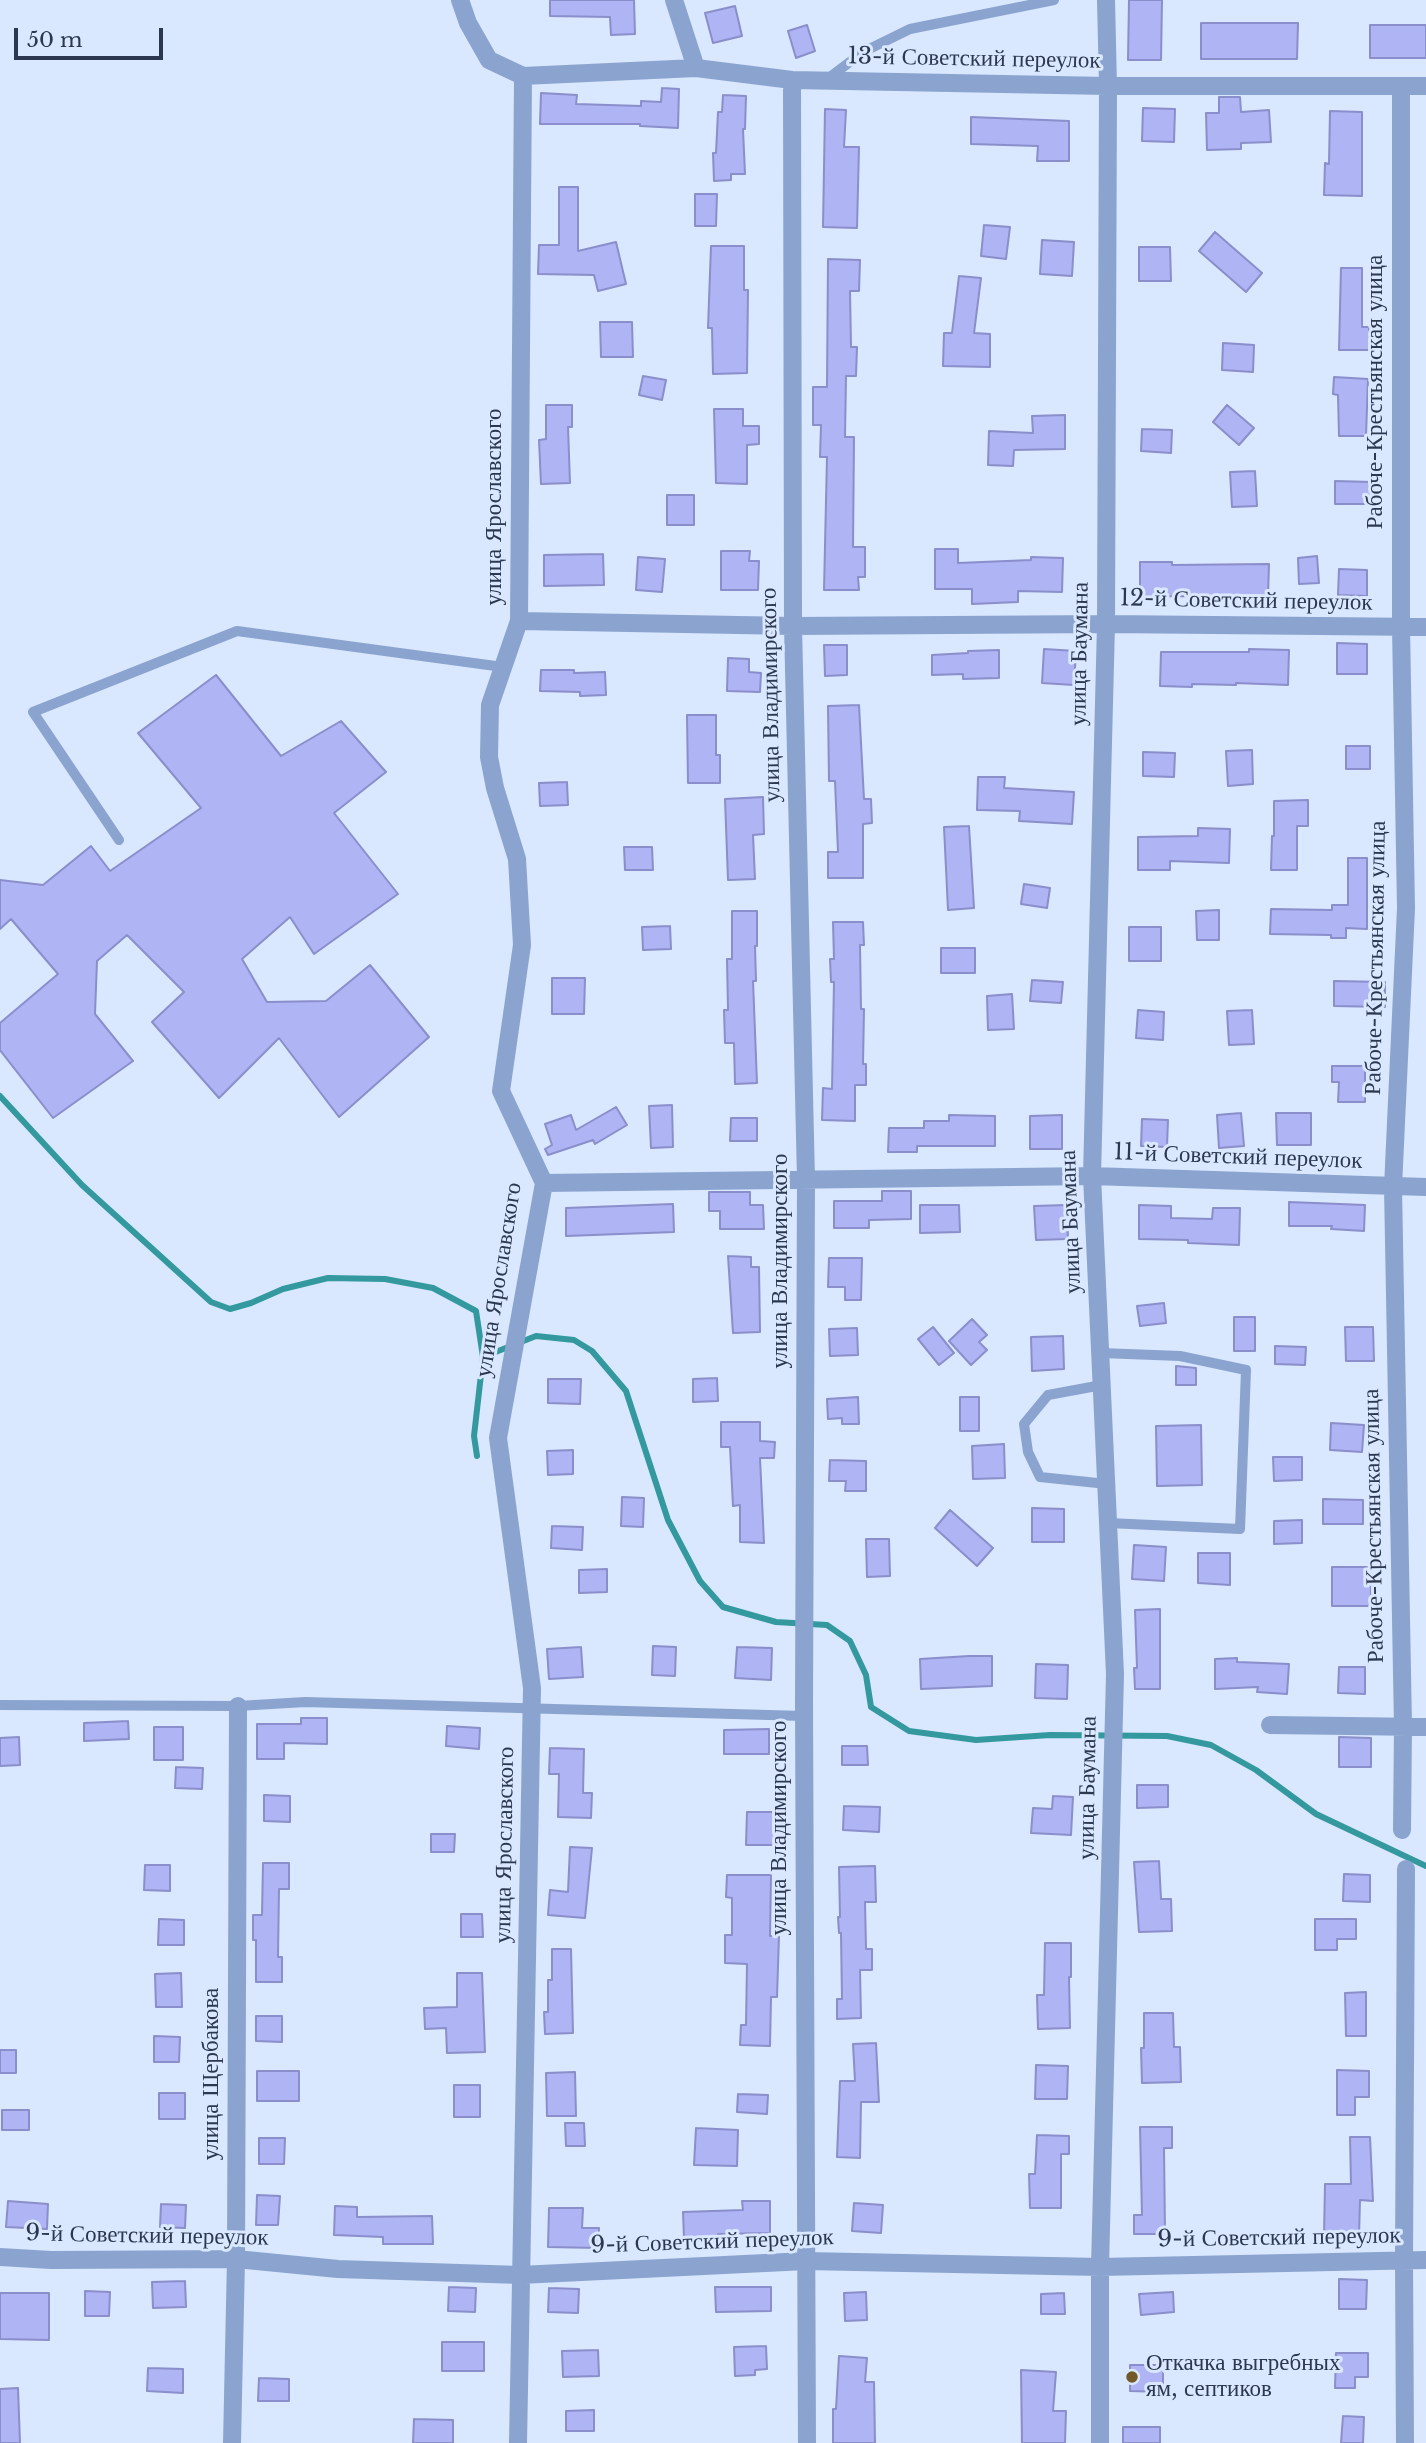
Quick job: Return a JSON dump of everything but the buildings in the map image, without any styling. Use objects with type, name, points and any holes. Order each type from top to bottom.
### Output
[{"type":"street","points":[[460,0],[468,23],[489,60],[523,76]]},
{"type":"street","points":[[674,0],[696,68]]},
{"type":"street","name":"улица Баумана","points":[[1100,2443],[1100,2267],[1115,1707],[1093,1176],[1106,624],[1106,0]]},
{"type":"street","name":"13-й Советский переулок","points":[[523,76],[696,68],[792,79],[826,80],[1108,86],[1426,86]]},
{"type":"street","name":"улица Ярославского","points":[[518,2443],[532,1688],[498,1438],[544,1183],[500,1091],[522,945],[517,859],[495,788],[489,757],[490,705],[519,621],[523,76]]},
{"type":"street","name":"улица Владимирского","points":[[792,79],[793,626],[806,1179],[804,1716],[807,2443]]},
{"type":"street","name":"Рабоче-Крестьянская улица","points":[[1401,86],[1401,627],[1406,908],[1393,1187],[1403,1726],[1402,1830]]},
{"type":"street","name":"12-й Советский переулок","points":[[519,621],[793,626],[1106,624],[1426,627]]},
{"type":"street","name":"11-й Советский переулок","points":[[544,1183],[1093,1176],[1426,1187]]},
{"type":"street","name":"улица Щербакова","points":[[232,2443],[236,2259],[238,1706]]},
{"type":"street","points":[[1270,1725],[1426,1727]]},
{"type":"street","points":[[1405,2443],[1406,1869]]},
{"type":"street","name":"9-й Советский переулок","points":[[0,2256],[51,2260],[236,2259],[338,2269],[520,2275],[806,2261],[1100,2267],[1426,2260]]},
{"type":"lane","points":[[826,80],[863,52],[910,29],[1054,0]]},
{"type":"lane","points":[[119,840],[33,712],[237,631],[503,667]]},
{"type":"lane","points":[[1101,1353],[1180,1356],[1246,1370],[1240,1529],[1108,1523]]},
{"type":"lane","points":[[1102,1385],[1048,1395],[1024,1424],[1028,1452],[1040,1477],[1107,1484]]},
{"type":"lane","points":[[0,1705],[238,1706],[304,1702],[804,1716]]},
{"type":"waterway","points":[[0,1096],[82,1185],[211,1302],[230,1309],[283,1289],[328,1278],[385,1279],[433,1288],[476,1311],[483,1357],[474,1436],[477,1456]]},
{"type":"waterway","points":[[483,1357],[536,1336],[574,1340],[592,1351],[626,1391],[668,1520],[700,1581],[723,1607],[776,1622],[827,1625],[850,1641],[866,1675],[871,1707],[909,1731],[976,1740],[1050,1735],[1167,1736],[1211,1745],[1256,1770],[1316,1814],[1426,1866]]},
{"type":"place","name":"Откачка выгребных ям, септиков","points":[[1132,2377]]}]
